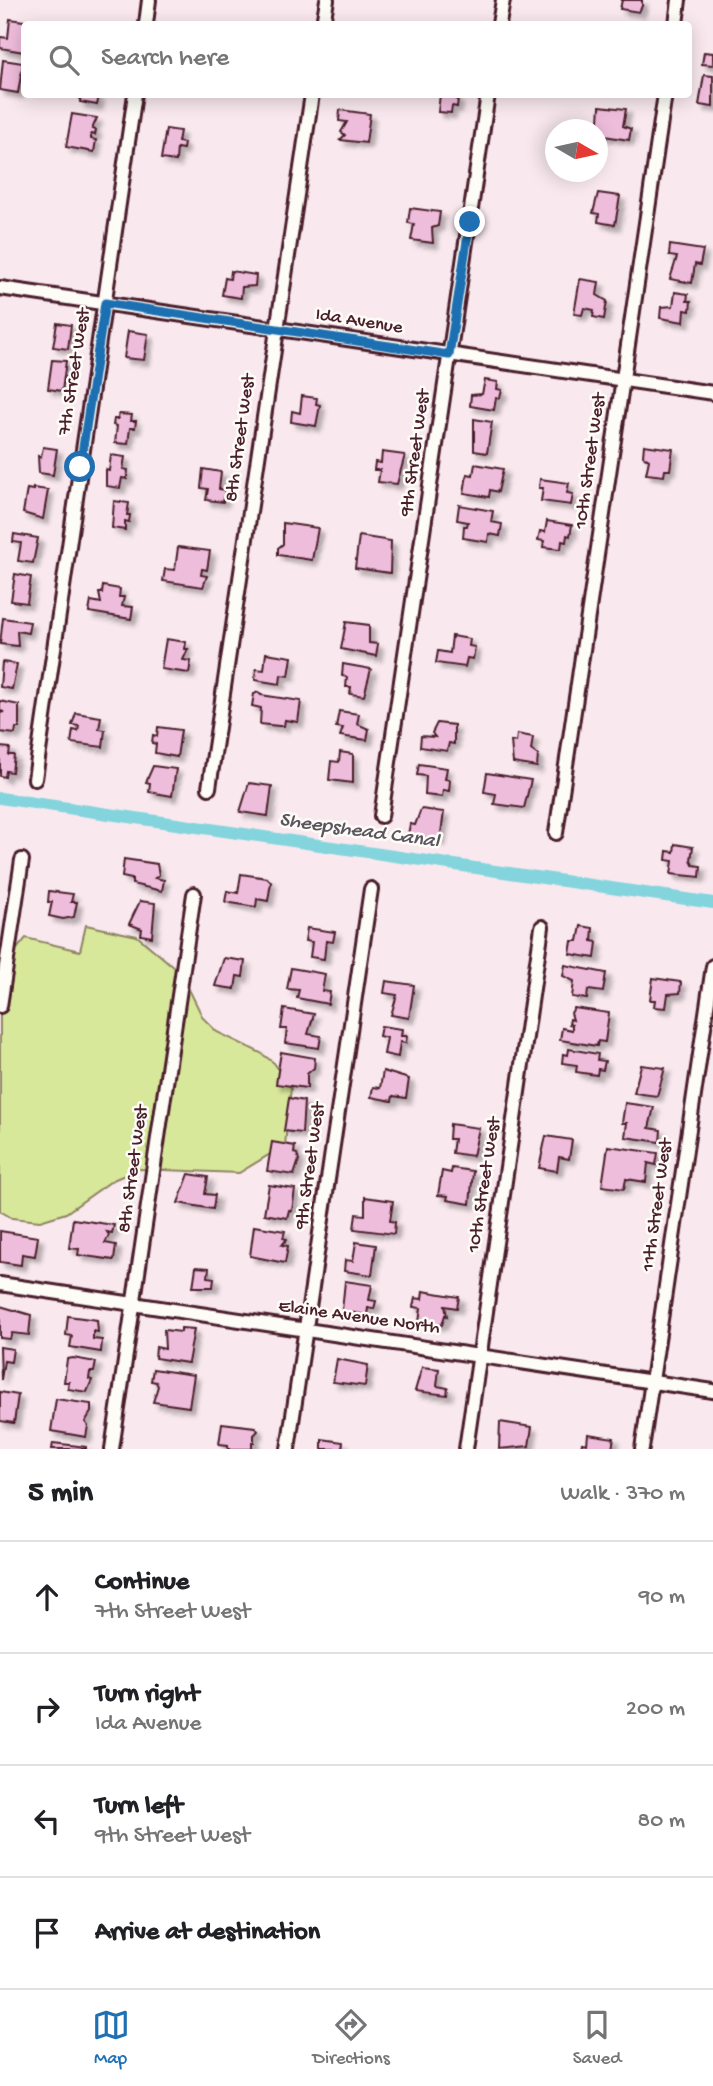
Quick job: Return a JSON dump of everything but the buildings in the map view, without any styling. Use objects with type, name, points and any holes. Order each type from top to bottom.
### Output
[{"type":"street","points":[[146,21],[149,0]]},
{"type":"street","points":[[324,21],[327,0]]},
{"type":"street","points":[[500,21],[503,0]]},
{"type":"street","points":[[676,21],[679,0]]},
{"type":"street","name":"7th Street West","points":[[35,779],[134,98]]},
{"type":"street","name":"8th Street West","points":[[209,788],[311,98]]},
{"type":"street","name":"9th Street West","points":[[381,816],[487,98]]},
{"type":"street","name":"10th Street West","points":[[556,833],[664,98]]},
{"type":"street","name":"Ida Avenue","points":[[0,288],[713,393]]},
{"type":"street","points":[[0,1006],[22,860]]},
{"type":"street","name":"9th Street West","points":[[288,1449],[371,889]]},
{"type":"street","name":"8th Street West","points":[[112,1449],[194,894]]},
{"type":"street","name":"10th Street West","points":[[466,1449],[542,927]]},
{"type":"street","name":"11th Street West","points":[[642,1449],[713,966]]},
{"type":"street","name":"Elaine Avenue North","points":[[0,1284],[713,1391]]},
{"type":"green space","points":[[86,925],[137,936],[181,973],[203,1018],[217,1032],[261,1053],[274,1063],[291,1088],[285,1145],[239,1173],[139,1169],[113,1180],[66,1213],[40,1221],[12,1218],[0,1211],[0,1004],[6,962],[26,938],[80,951]]},
{"type":"waterway","name":"Sheepshead Canal","points":[[0,798],[713,903]]},
{"type":"route","points":[[80,467],[105,303],[449,355],[470,222]]}]
